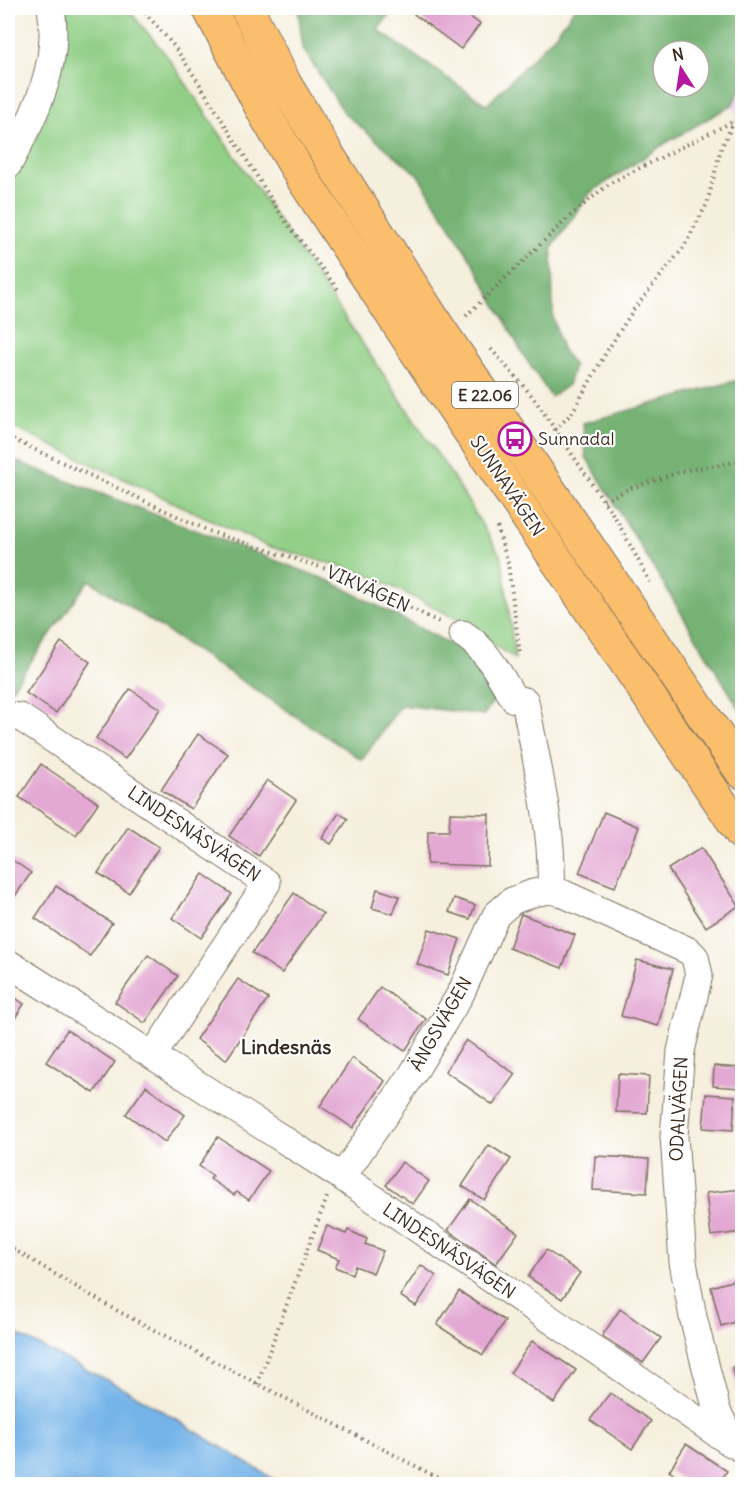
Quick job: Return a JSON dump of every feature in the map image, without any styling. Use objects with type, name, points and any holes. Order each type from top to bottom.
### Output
[{"type":"highway","name":"SUNNAVÄGEN","points":[[209,8],[266,116],[303,179],[443,392],[742,834]]},
{"type":"highway","name":"SUNNAVÄGEN","points":[[247,8],[285,84],[325,151],[432,317],[742,772]]},
{"type":"street","points":[[8,165],[31,122],[50,70],[55,37],[51,8]]},
{"type":"street","points":[[463,634],[485,653],[514,699],[525,701],[544,808],[552,874],[551,890]]},
{"type":"street","name":"LINDESNÄSVÄGEN","points":[[8,716],[20,717],[267,884],[153,1055]]},
{"type":"street","name":"ÄNGSVÄGEN","points":[[342,1177],[412,1075],[461,993],[496,915],[512,901],[533,893],[551,890]]},
{"type":"street","name":"ODALVÄGEN","points":[[551,890],[689,951],[698,964],[699,975],[681,1051],[675,1115],[677,1200],[683,1262],[708,1381],[724,1427],[741,1449]]},
{"type":"street","name":"LINDESNÄSVÄGEN","points":[[8,963],[342,1177],[741,1449]]},
{"type":"path","points":[[141,8],[174,46],[198,80],[282,218],[346,302]]},
{"type":"path","points":[[465,316],[570,216],[610,183],[742,117]]},
{"type":"path","points":[[555,430],[572,413],[634,309],[683,248],[707,204],[721,148],[734,122]]},
{"type":"path","points":[[459,307],[472,325]]},
{"type":"path","points":[[486,343],[533,397],[604,501],[650,583]]},
{"type":"path","name":"VIKVÄGEN","points":[[8,437],[211,532],[345,575],[463,634]]},
{"type":"path","points":[[604,501],[628,489],[686,470],[742,461]]},
{"type":"path","points":[[495,522],[508,563],[525,701]]},
{"type":"path","points":[[257,1384],[329,1193],[342,1177]]},
{"type":"path","points":[[8,1246],[112,1308],[450,1485]]},
{"type":"shaded area","points":[[742,86],[742,124],[732,105]]},
{"type":"green space","points":[[58,8],[127,8],[167,56],[453,477],[502,558],[515,659],[455,618],[365,573],[267,546],[8,425],[8,187],[41,126]]},
{"type":"green space","points":[[298,8],[394,8],[378,30],[487,105],[555,35],[575,8],[742,8],[742,86],[732,105],[664,144],[590,193],[552,248],[553,318],[562,349],[574,366],[568,385],[551,397],[524,356],[472,261],[418,175],[345,114],[303,49]]},
{"type":"green space","points":[[742,379],[742,713],[586,457],[583,423]]},
{"type":"green space","points":[[8,460],[332,582],[460,649],[500,691],[484,715],[401,705],[362,760],[89,580],[8,694]]},
{"type":"water","points":[[8,1330],[136,1395],[282,1484],[8,1484]]},
{"type":"building","points":[[419,8],[457,8],[480,24],[461,49],[414,14]]},
{"type":"building","points":[[61,642],[90,662],[56,713],[26,693]]},
{"type":"building","points":[[130,689],[160,709],[125,759],[96,738]]},
{"type":"building","points":[[198,734],[228,754],[191,809],[161,790]]},
{"type":"building","points":[[41,764],[98,803],[76,835],[19,797]]},
{"type":"building","points":[[267,780],[296,800],[259,856],[229,836]]},
{"type":"building","points":[[604,812],[639,827],[615,887],[579,873]]},
{"type":"building","points":[[339,813],[348,819],[331,844],[322,838]]},
{"type":"building","points":[[450,813],[489,814],[488,866],[427,864],[428,831],[449,831]]},
{"type":"building","points":[[128,827],[159,847],[129,893],[98,873]]},
{"type":"building","points":[[701,848],[739,906],[706,927],[668,869]]},
{"type":"building","points":[[8,857],[31,873],[8,906]]},
{"type":"building","points":[[203,874],[232,894],[201,938],[172,918]]},
{"type":"building","points":[[56,886],[112,923],[90,956],[35,918]]},
{"type":"building","points":[[377,889],[399,896],[393,914],[372,908]]},
{"type":"building","points":[[294,893],[323,914],[282,973],[252,953]]},
{"type":"building","points":[[454,898],[475,905],[470,919],[449,912]]},
{"type":"building","points":[[521,914],[575,935],[562,968],[509,948]]},
{"type":"building","points":[[429,929],[460,939],[448,975],[417,964]]},
{"type":"building","points":[[148,955],[178,976],[145,1023],[115,1002]]},
{"type":"building","points":[[637,960],[673,969],[658,1026],[621,1016]]},
{"type":"building","points":[[238,979],[268,999],[226,1060],[196,1039]]},
{"type":"building","points":[[380,987],[426,1019],[405,1051],[358,1019]]},
{"type":"building","points":[[8,993],[24,1004],[8,1029]]},
{"type":"building","points":[[67,1030],[115,1062],[94,1093],[46,1062]]},
{"type":"building","points":[[466,1040],[515,1074],[493,1105],[445,1071]]},
{"type":"building","points":[[352,1058],[385,1081],[353,1128],[320,1106]]},
{"type":"building","points":[[714,1066],[741,1068],[740,1088],[713,1086]]},
{"type":"building","points":[[618,1074],[649,1076],[647,1113],[616,1112]]},
{"type":"building","points":[[146,1086],[185,1115],[165,1142],[126,1114]]},
{"type":"building","points":[[706,1094],[735,1096],[733,1130],[703,1128]]},
{"type":"building","points":[[218,1137],[269,1171],[249,1200],[237,1192],[234,1195],[210,1179],[213,1176],[199,1166]]},
{"type":"building","points":[[489,1145],[511,1159],[484,1200],[462,1186]]},
{"type":"building","points":[[595,1156],[649,1159],[647,1193],[593,1190]]},
{"type":"building","points":[[402,1162],[429,1181],[413,1204],[386,1185]]},
{"type":"building","points":[[742,1189],[742,1232],[711,1236],[706,1193]]},
{"type":"building","points":[[470,1199],[518,1233],[496,1264],[448,1230]]},
{"type":"building","points":[[327,1226],[346,1234],[348,1230],[367,1239],[365,1244],[383,1251],[373,1273],[355,1266],[352,1274],[335,1267],[339,1259],[317,1250]]},
{"type":"building","points":[[546,1250],[580,1273],[562,1299],[528,1277]]},
{"type":"building","points":[[421,1265],[436,1276],[416,1306],[400,1296]]},
{"type":"building","points":[[742,1278],[742,1320],[721,1326],[711,1287]]},
{"type":"building","points":[[459,1291],[505,1321],[483,1355],[437,1325]]},
{"type":"building","points":[[620,1309],[661,1338],[643,1363],[602,1336]]},
{"type":"building","points":[[532,1341],[576,1370],[554,1403],[510,1373]]},
{"type":"building","points":[[742,1364],[742,1400],[732,1367]]},
{"type":"building","points":[[610,1393],[651,1421],[632,1449],[590,1420]]},
{"type":"building","points":[[686,1444],[727,1471],[718,1484],[690,1484],[669,1471]]},
{"type":"place","name":"Sunnadal","points":[[515,439]]},
{"type":"district","name":"Lindesnäs","points":[[286,1047]]}]
